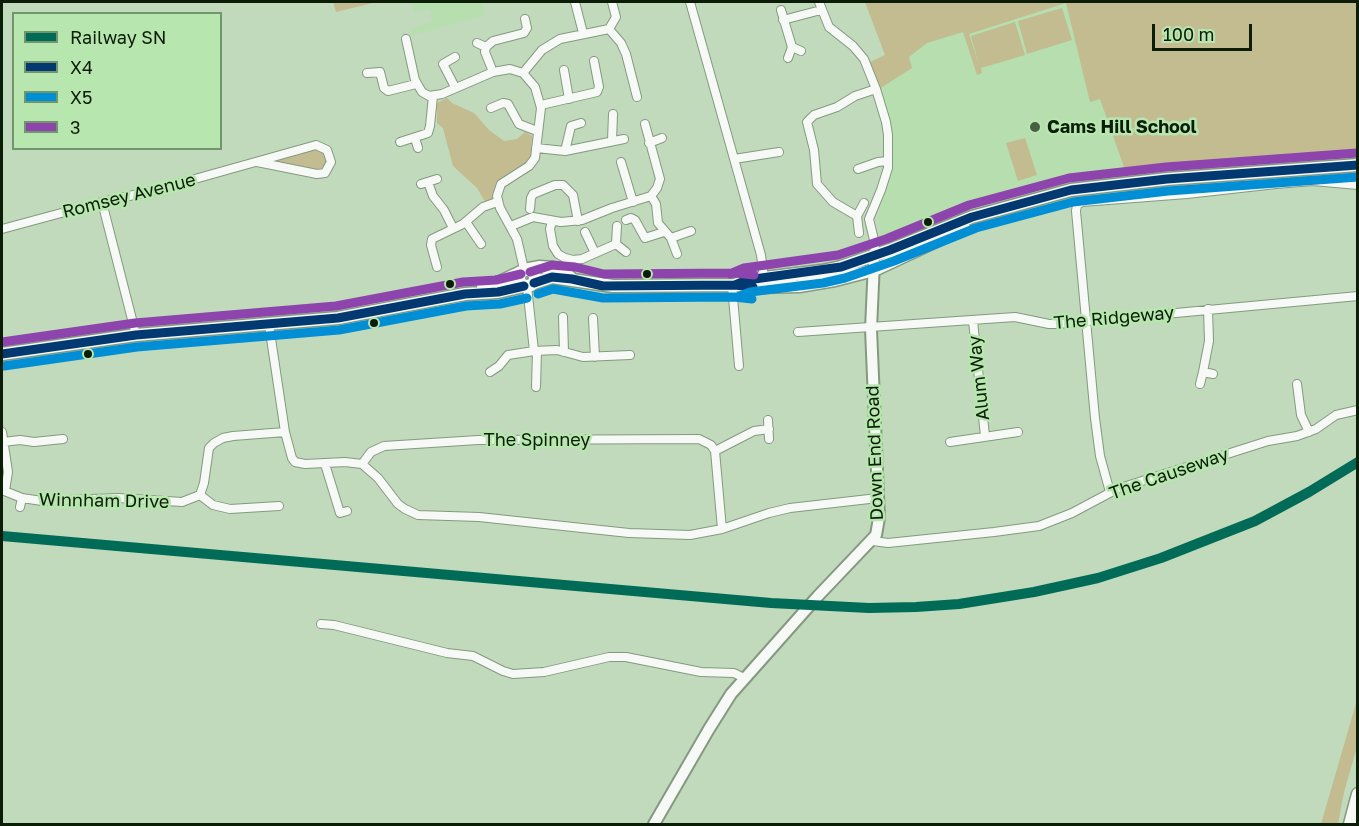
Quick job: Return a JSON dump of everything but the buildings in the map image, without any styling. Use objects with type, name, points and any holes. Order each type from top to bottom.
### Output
[{"type":"main road","points":[[734,286],[747,280],[833,269],[874,256],[972,217],[1071,190],[1358,162]]},
{"type":"main road","points":[[2,354],[136,335],[269,325],[358,315],[465,294],[498,292],[552,277],[613,286],[754,288],[799,286],[874,270],[1011,206]]},
{"type":"main road","points":[[465,294],[473,289],[500,282],[525,270],[540,267],[564,272],[572,279]]},
{"type":"main road","points":[[525,270],[535,275],[528,285]]},
{"type":"main road","points":[[1350,825],[1358,794]]},
{"type":"street","points":[[575,2],[583,14],[583,33]]},
{"type":"street","points":[[609,29],[616,17],[612,2]]},
{"type":"street","points":[[690,2],[760,255],[764,278]]},
{"type":"street","points":[[783,20],[820,6],[829,27],[853,46],[864,59],[876,89],[888,134],[888,161],[885,178],[869,219],[874,256]]},
{"type":"street","points":[[781,10],[792,47],[788,58]]},
{"type":"street","points":[[493,72],[486,55],[486,48],[493,41],[525,32],[527,26],[525,19]]},
{"type":"street","points":[[523,73],[542,50],[554,42],[565,37],[609,29]]},
{"type":"street","points":[[609,29],[623,49],[637,97]]},
{"type":"street","points":[[525,32],[533,38]]},
{"type":"street","points":[[406,39],[416,84],[422,92],[433,96],[442,94],[493,72],[510,69],[523,73],[535,87],[541,105],[535,158],[529,166],[501,184],[497,202],[519,245],[525,270]]},
{"type":"street","points":[[477,43],[486,48]]},
{"type":"street","points":[[792,47],[801,51]]},
{"type":"street","points":[[454,87],[443,64],[455,57]]},
{"type":"street","points":[[541,105],[597,92],[599,87],[597,63]]},
{"type":"street","points":[[564,70],[569,99]]},
{"type":"street","points":[[367,73],[380,72],[387,94],[416,84]]},
{"type":"street","points":[[857,216],[830,205],[817,184],[814,150],[807,122],[814,115],[876,89]]},
{"type":"street","points":[[400,142],[422,136],[429,130],[433,96]]},
{"type":"street","points":[[491,108],[503,103],[508,104],[519,124],[537,131]]},
{"type":"street","points":[[612,141],[613,114]]},
{"type":"street","points":[[565,151],[571,126],[581,123]]},
{"type":"street","points":[[511,226],[533,218],[578,221],[651,196],[660,179],[645,124]]},
{"type":"street","points":[[415,138],[418,148]]},
{"type":"street","points":[[649,143],[662,138]]},
{"type":"street","points":[[536,148],[565,151],[624,139]]},
{"type":"street","name":"Romsey Avenue","points":[[2,229],[152,191],[316,145],[327,150],[331,162],[328,170],[317,174],[257,162]]},
{"type":"street","points":[[734,159],[779,152]]},
{"type":"street","points":[[858,169],[888,161]]},
{"type":"street","points":[[621,162],[633,202]]},
{"type":"street","points":[[438,179],[425,183],[444,210],[453,228]]},
{"type":"street","points":[[530,209],[533,194],[557,181],[573,195],[578,221]]},
{"type":"street","points":[[1110,492],[1100,456],[1097,434],[1077,205],[1082,202],[1313,181],[1358,185]]},
{"type":"street","points":[[651,196],[656,204],[658,224],[671,238],[677,254]]},
{"type":"street","points":[[102,202],[136,335]]},
{"type":"street","points":[[437,267],[431,245],[432,239],[466,222],[483,207],[497,202]]},
{"type":"street","points":[[859,232],[857,216],[864,203]]},
{"type":"street","points":[[626,220],[631,218],[635,220],[645,238],[664,232]]},
{"type":"street","points":[[552,221],[550,229],[553,246],[561,257],[577,260],[616,244]]},
{"type":"street","points":[[466,222],[473,237],[481,244]]},
{"type":"street","points":[[616,226],[616,244]]},
{"type":"street","points":[[671,238],[691,231]]},
{"type":"street","points":[[585,232],[595,253]]},
{"type":"street","points":[[616,244],[626,252]]},
{"type":"street","name":"Down End Road","points":[[654,825],[719,711],[744,678],[818,596],[873,541],[878,527],[871,328],[874,256]]},
{"type":"street","points":[[528,285],[536,351],[536,387]]},
{"type":"street","points":[[734,286],[739,366]]},
{"type":"street","name":"The Ridgeway","points":[[798,332],[1015,317],[1049,324],[1358,296]]},
{"type":"street","points":[[1200,384],[1209,341],[1209,309]]},
{"type":"street","points":[[563,317],[564,352]]},
{"type":"street","points":[[593,318],[595,357]]},
{"type":"street","name":"Alum Way","points":[[973,321],[985,436]]},
{"type":"street","points":[[269,325],[285,432],[290,453],[295,462],[362,464],[378,478],[398,504],[418,515],[479,518],[671,535],[698,534],[722,529],[790,508],[878,498]]},
{"type":"street","points":[[490,372],[499,366],[508,355],[536,351],[551,350],[576,356],[595,357],[630,355]]},
{"type":"street","points":[[1203,372],[1213,374]]},
{"type":"street","points":[[1298,384],[1301,415],[1309,432]]},
{"type":"street","name":"The Causeway","points":[[873,541],[900,542],[1039,526],[1072,513],[1110,492],[1268,441],[1297,436],[1309,432],[1336,415],[1358,410]]},
{"type":"street","points":[[768,420],[769,439]]},
{"type":"street","points":[[722,529],[715,451],[754,431],[768,429]]},
{"type":"street","points":[[2,432],[8,472],[3,491]]},
{"type":"street","points":[[279,506],[230,509],[213,505],[200,495],[209,448],[214,443],[233,436],[285,432]]},
{"type":"street","name":"Alum Way","points":[[950,442],[1018,432]]},
{"type":"street","points":[[3,441],[34,442],[63,439]]},
{"type":"street","name":"The Spinney","points":[[362,464],[370,452],[384,446],[478,440],[699,439],[711,445],[715,451]]},
{"type":"street","points":[[325,464],[343,515]]},
{"type":"street","name":"Winnham Drive","points":[[3,491],[22,498],[42,501],[118,498],[173,502],[200,495]]},
{"type":"street","name":"Winnham Drive","points":[[20,507],[22,498]]},
{"type":"street","points":[[321,624],[334,625],[447,653],[473,656],[513,674],[544,672],[609,657],[626,657],[701,672],[734,673],[744,678]]},
{"type":"shaded area","points":[[333,2],[377,2],[336,12]]},
{"type":"shaded area","points":[[412,2],[481,2],[485,15],[412,35],[410,29],[433,22],[430,9],[415,12]]},
{"type":"shaded area","name":"Cams Hill School","points":[[865,2],[1140,2],[1189,165],[1075,175],[1017,190],[898,239],[887,242],[881,239],[878,218],[891,170],[892,132],[870,62],[885,55]]},
{"type":"shaded area","points":[[865,2],[1357,2],[1357,150],[1125,170],[1100,99],[1090,102],[1066,3],[969,34],[979,65],[971,36],[1015,22],[1025,55],[981,68],[982,73],[977,75],[963,32],[927,43],[909,57],[912,68],[879,89],[870,62],[885,55]]},
{"type":"shaded area","points":[[1062,8],[1072,40],[1027,54],[1018,21]]},
{"type":"shaded area","points":[[447,98],[452,103],[474,113],[489,130],[504,141],[517,139],[525,132],[532,136],[529,161],[495,186],[491,201],[486,202],[477,188],[453,166],[443,128],[437,123],[437,103]]},
{"type":"shaded area","points":[[1025,138],[1037,175],[1018,181],[1006,143]]},
{"type":"shaded area","points":[[317,148],[323,150],[328,160],[326,168],[319,172],[276,162],[276,160]]},
{"type":"shaded area","points":[[1357,700],[1357,747],[1344,792],[1338,824],[1321,824]]},
{"type":"rail line","name":"SN","points":[[2,536],[771,603],[869,608],[916,607],[959,604],[1034,592],[1098,578],[1161,558],[1255,521],[1358,462]]},
{"type":"transit line","name":"3","points":[[730,274],[744,268],[838,255],[886,239],[969,205],[1069,178],[1166,167],[1357,153]]},
{"type":"transit line","name":"X4","points":[[735,285],[747,280],[841,267],[972,217],[1071,190],[1167,179],[1358,165]]},
{"type":"transit line","name":"X5","points":[[740,296],[750,292],[845,278],[976,228],[1073,202],[1168,191],[1358,177]]},
{"type":"transit line","name":"3","points":[[530,272],[552,265],[575,267],[604,274],[735,273],[754,275]]},
{"type":"transit line","name":"3","points":[[2,342],[135,323],[336,306],[463,282],[496,280],[521,274]]},
{"type":"transit line","name":"X4","points":[[534,283],[552,277],[603,286],[735,285],[753,287]]},
{"type":"transit line","name":"X4","points":[[2,354],[136,335],[338,318],[465,294],[498,292],[524,286]]},
{"type":"transit line","name":"X5","points":[[538,294],[553,289],[603,298],[734,297],[752,299]]},
{"type":"transit line","name":"X5","points":[[4,366],[137,347],[339,330],[466,306],[500,304],[527,298]]},
{"type":"place","name":"Cams Hill School","points":[[1035,127]]}]
